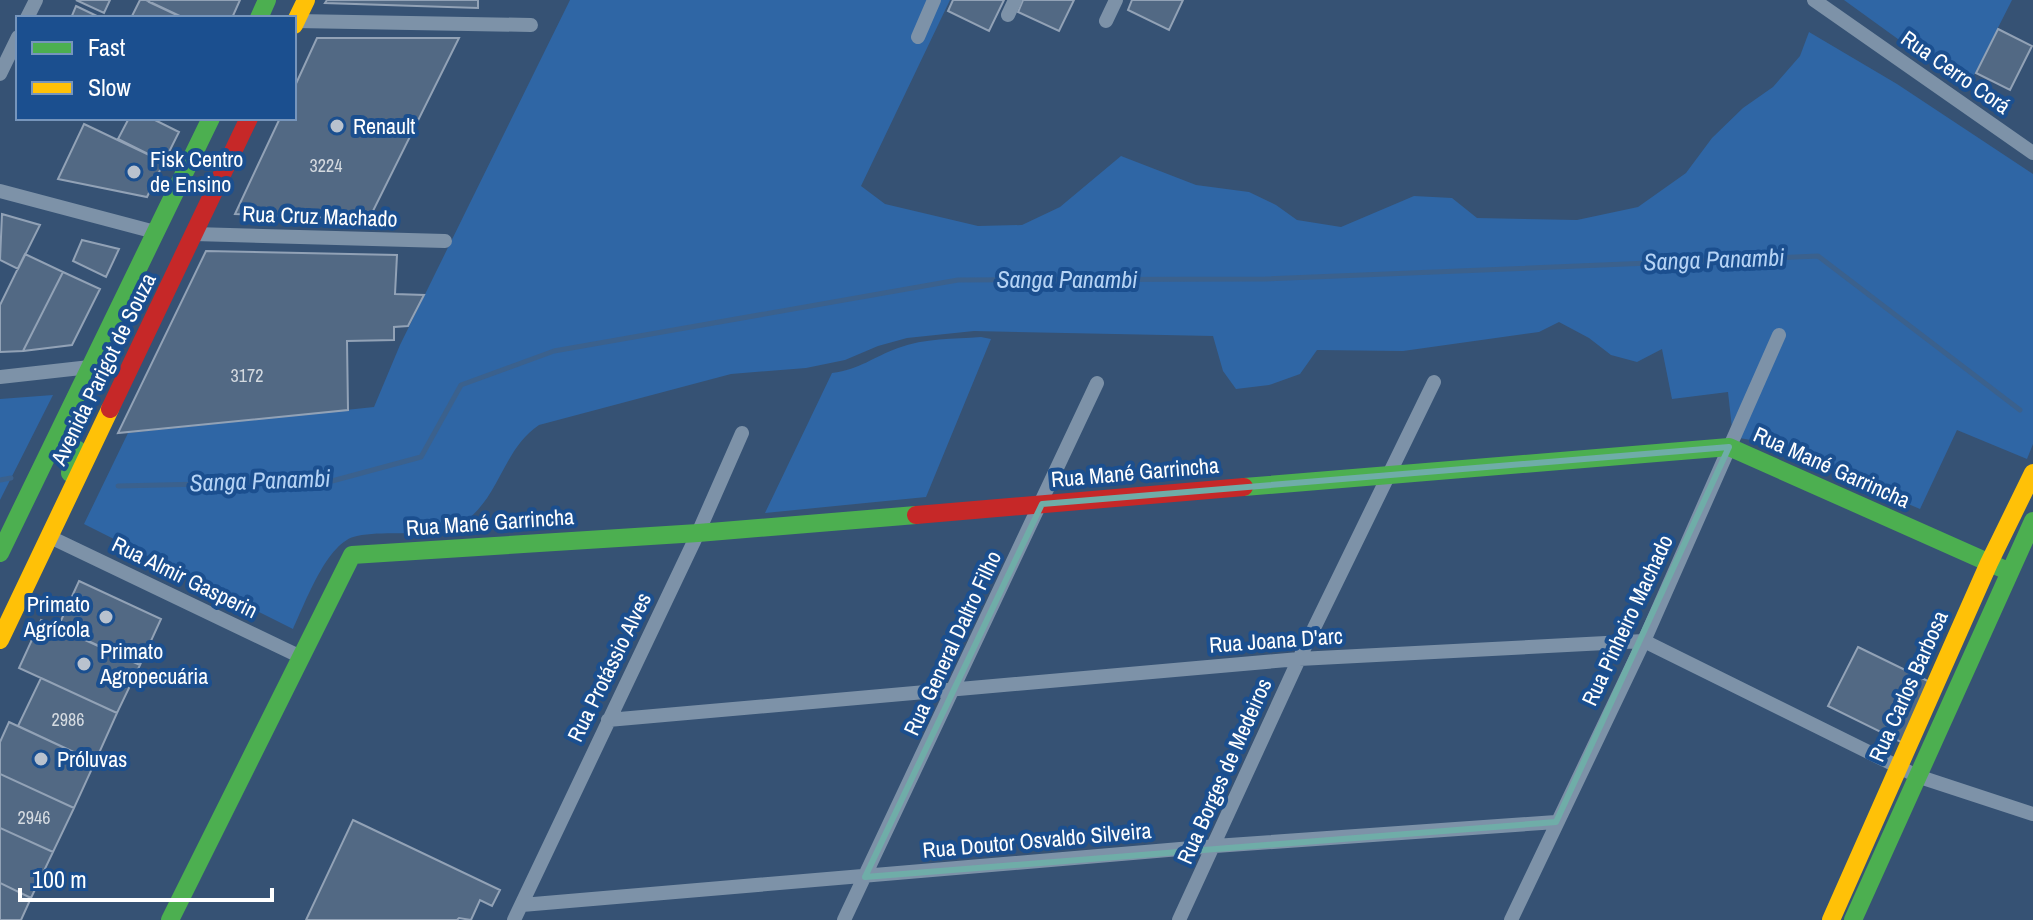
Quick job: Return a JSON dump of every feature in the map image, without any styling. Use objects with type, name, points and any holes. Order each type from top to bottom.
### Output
[{"type":"street","points":[[296,21],[306,0]]},
{"type":"street","points":[[918,37],[934,0]]},
{"type":"street","points":[[1008,15],[1015,0]]},
{"type":"street","points":[[1106,21],[1116,0]]},
{"type":"street","name":"Rua Cerro Corá","points":[[1814,0],[2033,153]]},
{"type":"street","points":[[296,23],[531,25]]},
{"type":"street","points":[[0,74],[16,41]]},
{"type":"street","name":"Avenida Parigot de Souza","points":[[0,553],[210,120]]},
{"type":"street","points":[[210,198],[235,120]]},
{"type":"street","name":"Avenida Parigot de Souza","points":[[0,640],[248,120]]},
{"type":"street","points":[[0,191],[155,232]]},
{"type":"street","name":"Rua Cruz Machado","points":[[194,234],[445,241]]},
{"type":"street","name":"Rua Pinheiro Machado","points":[[1511,920],[1644,641],[1779,335]]},
{"type":"street","points":[[0,377],[90,367],[75,424],[77,434],[85,439],[94,436],[104,423]]},
{"type":"street","name":"Rua Borges de Medeiros","points":[[1179,920],[1299,659],[1434,382]]},
{"type":"street","name":"Rua General Daltro Filho","points":[[844,920],[1097,383]]},
{"type":"street","name":"Rua Protássio Alves","points":[[514,920],[698,533],[742,433]]},
{"type":"street","points":[[50,452],[70,444],[78,450],[60,497],[50,537]]},
{"type":"street","name":"Rua Mané Garrincha","points":[[301,657],[352,555],[698,533],[1729,447],[2010,572]]},
{"type":"street","name":"Rua Carlos Barbosa","points":[[1831,920],[1989,563],[2033,473]]},
{"type":"street","name":"Rua Carlos Barbosa","points":[[1853,920],[2033,521]]},
{"type":"street","name":"Rua Almir Gasperin","points":[[50,537],[301,657]]},
{"type":"street","name":"Rua Joana D'arc","points":[[608,720],[1299,659],[1644,641],[1917,776],[2033,814]]},
{"type":"street","points":[[170,920],[301,657]]},
{"type":"street","name":"Rua Doutor Osvaldo Silveira","points":[[522,905],[1215,846],[1556,822]]},
{"type":"highlighted area","points":[[1729,447],[1556,822],[865,877],[1042,504]]},
{"type":"shaded area","points":[[570,0],[950,0],[861,186],[885,204],[978,226],[1022,225],[1060,207],[1121,156],[1196,185],[1249,192],[1297,220],[1341,227],[1414,196],[1452,198],[1477,218],[1577,220],[1638,207],[1686,173],[1712,138],[1743,108],[1773,87],[1800,56],[1809,32],[1897,84],[2033,174],[2033,444],[2027,459],[1957,430],[1920,509],[1763,442],[1733,437],[1728,392],[1672,399],[1662,349],[1637,362],[1611,355],[1589,338],[1559,322],[1539,332],[1403,351],[1317,350],[1300,374],[1269,385],[1236,389],[1223,371],[1213,336],[974,331],[907,338],[845,360],[806,368],[731,374],[539,425],[517,447],[477,511],[460,524],[430,532],[372,534],[346,540],[318,575],[293,629],[84,524],[128,433],[374,407],[400,345]]},
{"type":"shaded area","points":[[1844,0],[2012,0],[1967,89]]},
{"type":"shaded area","points":[[981,337],[991,339],[926,497],[765,513],[832,373],[859,366],[889,351],[918,342]]},
{"type":"shaded area","points":[[53,395],[0,500],[0,399]]},
{"type":"building","points":[[76,0],[110,0],[104,13]]},
{"type":"building","points":[[140,0],[146,0],[180,16],[132,16]]},
{"type":"building","points":[[240,0],[233,16],[179,16],[149,2]]},
{"type":"building","points":[[327,0],[478,0],[478,8],[325,3]]},
{"type":"building","points":[[953,0],[1004,0],[989,31],[948,11]]},
{"type":"building","points":[[1023,0],[1074,0],[1059,31],[1018,12]]},
{"type":"building","points":[[1132,0],[1183,0],[1169,30],[1128,10]]},
{"type":"building","points":[[76,6],[97,16],[72,16]]},
{"type":"building","points":[[1998,29],[2032,46],[2010,90],[1976,73]]},
{"type":"building","points":[[317,38],[459,38],[369,219],[235,214],[279,120],[296,120],[296,84]]},
{"type":"building","points":[[128,120],[155,120],[179,132],[164,162],[118,139]]},
{"type":"building","points":[[84,124],[164,162],[147,197],[58,179]]},
{"type":"building","points":[[2,214],[40,225],[18,269],[0,260]]},
{"type":"building","points":[[82,240],[119,249],[106,277],[73,261]]},
{"type":"building","points":[[206,251],[397,255],[395,294],[424,295],[408,326],[394,327],[394,340],[347,341],[348,410],[118,433]]},
{"type":"building","points":[[25,254],[63,272],[23,351],[0,352],[0,305]]},
{"type":"building","points":[[63,272],[100,289],[72,345],[23,351]]},
{"type":"building","points":[[79,581],[161,619],[140,665],[58,627]]},
{"type":"building","points":[[41,620],[140,665],[117,713],[19,668]]},
{"type":"building","points":[[1858,647],[1934,684],[1905,744],[1828,706]]},
{"type":"building","points":[[41,678],[117,713],[95,762],[18,726]]},
{"type":"building","points":[[9,722],[95,762],[74,808],[0,774],[0,742]]},
{"type":"building","points":[[0,774],[74,808],[53,852],[0,828]]},
{"type":"building","points":[[353,820],[500,890],[492,906],[480,900],[471,920],[306,920]]},
{"type":"building","points":[[0,828],[53,852],[31,898],[0,883]]},
{"type":"building","points":[[0,883],[31,898],[21,920],[0,920]]},
{"type":"waterway","name":"Sanga Panambi","points":[[118,486],[332,481],[421,457],[461,385],[554,351],[958,280],[1265,279],[1818,256],[2020,410]]},
{"type":"waterway","name":"Sanga Panambi","points":[[0,480],[11,478]]},
{"type":"traffic: fast","points":[[260,16],[267,0]]},
{"type":"traffic: fast","points":[[0,553],[210,120]]},
{"type":"traffic: fast","points":[[50,452],[68,445],[78,450],[70,473]]},
{"type":"traffic: fast","points":[[1244,487],[1729,447],[2010,572]]},
{"type":"traffic: fast","points":[[170,920],[352,555],[698,533],[916,515]]},
{"type":"traffic: fast","points":[[1853,920],[2033,521]]},
{"type":"traffic: slow","points":[[296,21],[306,0]]},
{"type":"traffic: slow","points":[[0,640],[110,409]]},
{"type":"traffic: slow","points":[[1831,920],[1989,563],[2033,473]]},
{"type":"traffic: jam","points":[[110,409],[248,120]]},
{"type":"traffic: jam","points":[[916,515],[1244,487]]},
{"type":"place","name":"Renault","points":[[337,126]]},
{"type":"place","name":"Fisk Centro de Ensino","points":[[134,172]]},
{"type":"place","name":"Primato Agrícola","points":[[106,617]]},
{"type":"place","name":"Primato Agropecuária","points":[[84,664]]},
{"type":"place","name":"Próluvas","points":[[41,759]]}]
